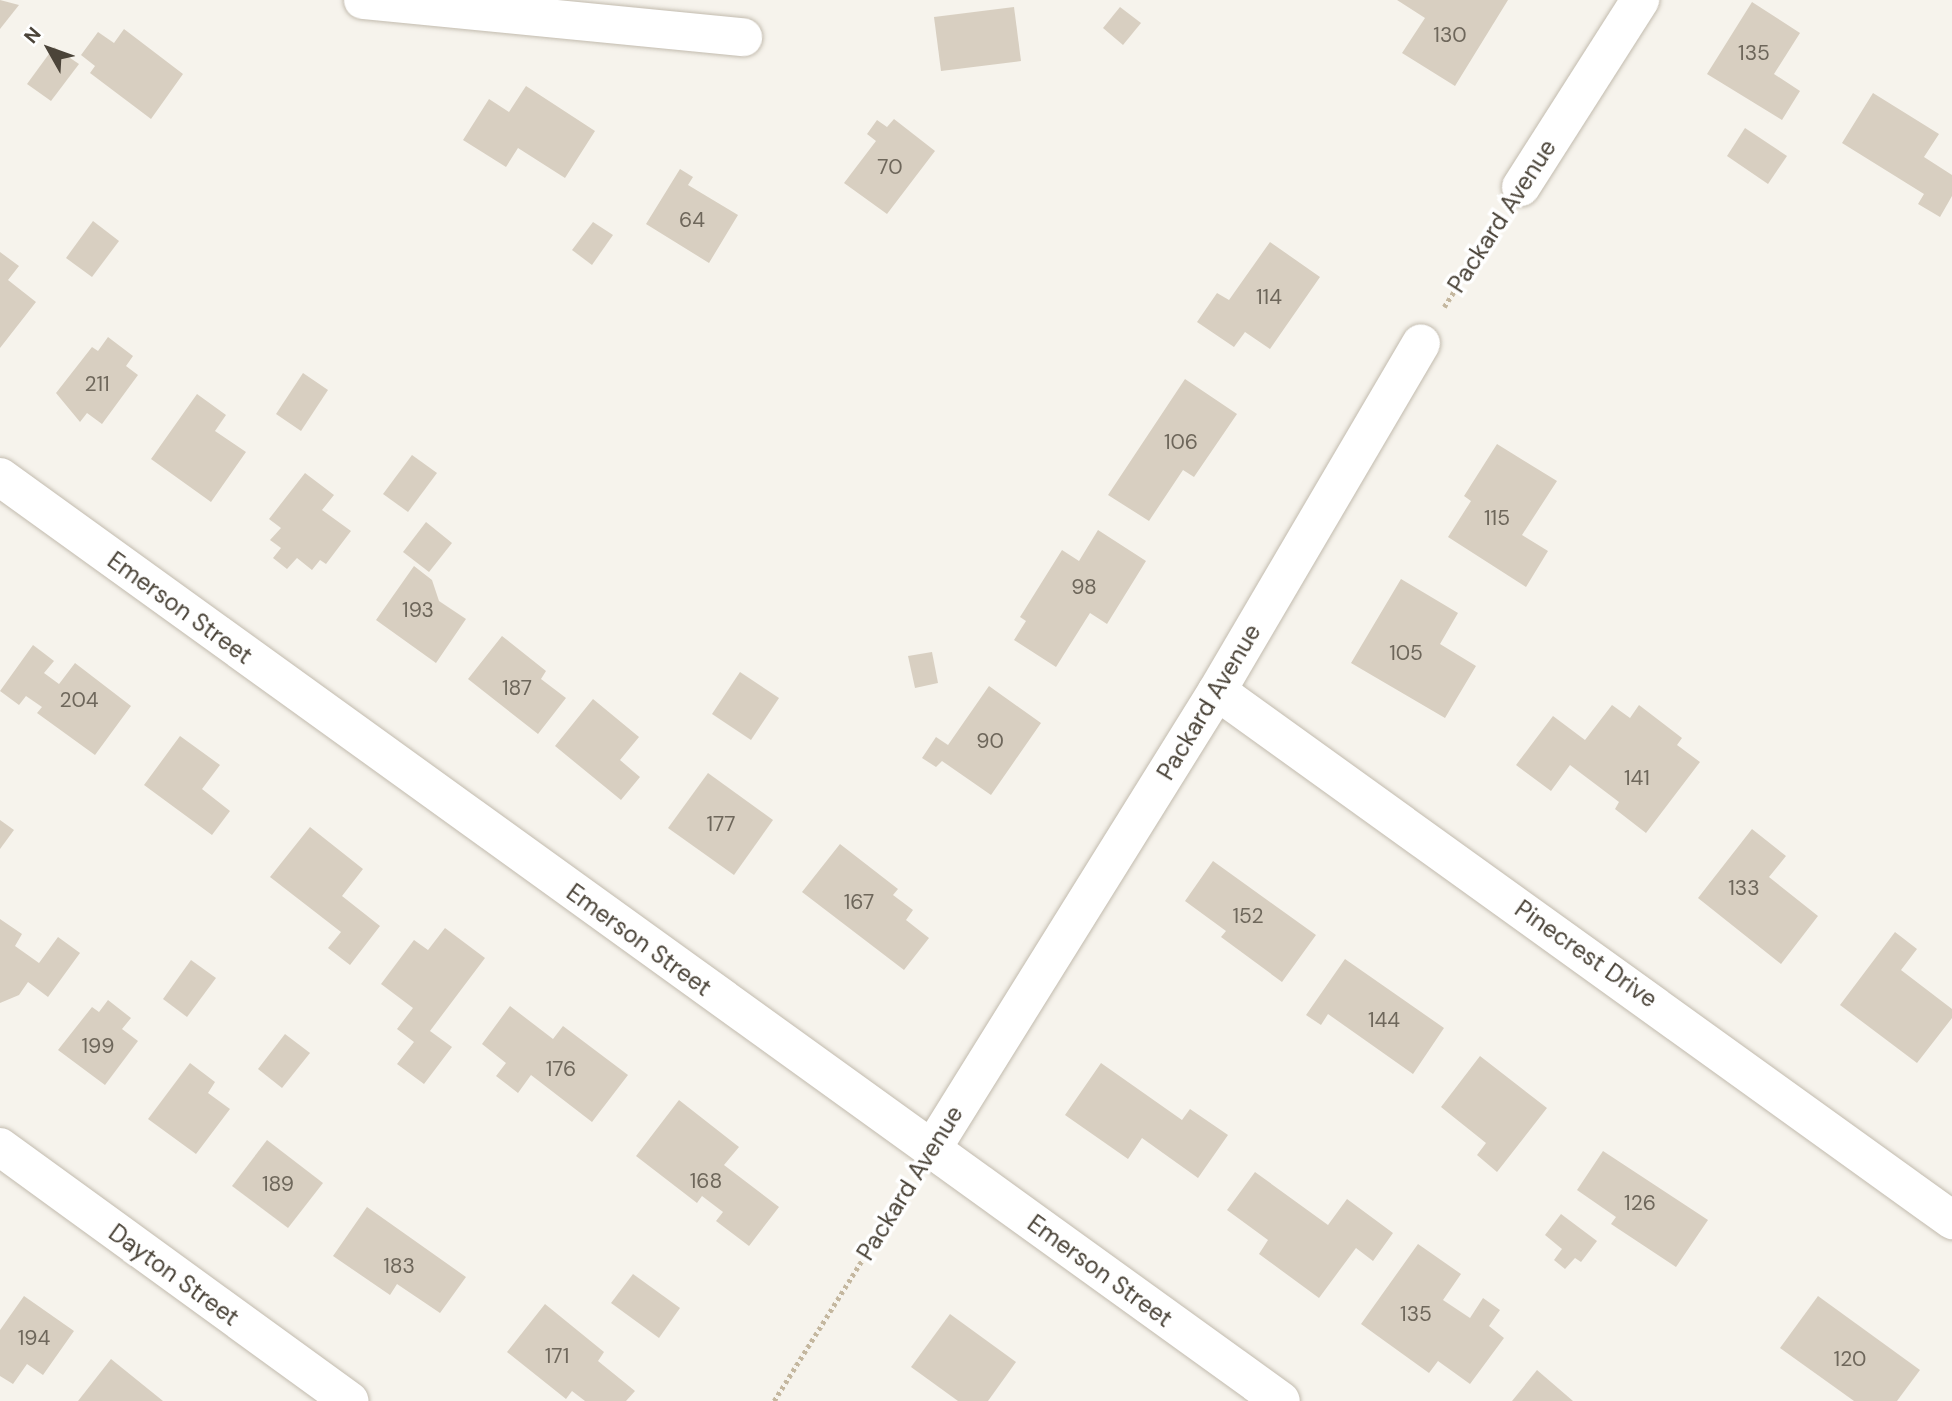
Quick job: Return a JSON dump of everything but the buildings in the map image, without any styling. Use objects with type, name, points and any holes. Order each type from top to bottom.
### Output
[{"type":"street","points":[[363,0],[743,37]]},
{"type":"street","name":"Packard Avenue","points":[[1521,187],[1640,0]]},
{"type":"street","name":"Packard Avenue","points":[[932,1149],[1217,691],[1421,343]]},
{"type":"street","name":"Emerson Street","points":[[0,477],[1280,1401]]},
{"type":"street","name":"Pinecrest Drive","points":[[1217,691],[1952,1220]]},
{"type":"street","name":"Dayton Street","points":[[0,1147],[349,1401]]},
{"type":"path","name":"Packard Avenue","points":[[1421,343],[1521,187]]},
{"type":"path","name":"Packard Avenue","points":[[774,1401],[932,1149]]}]
